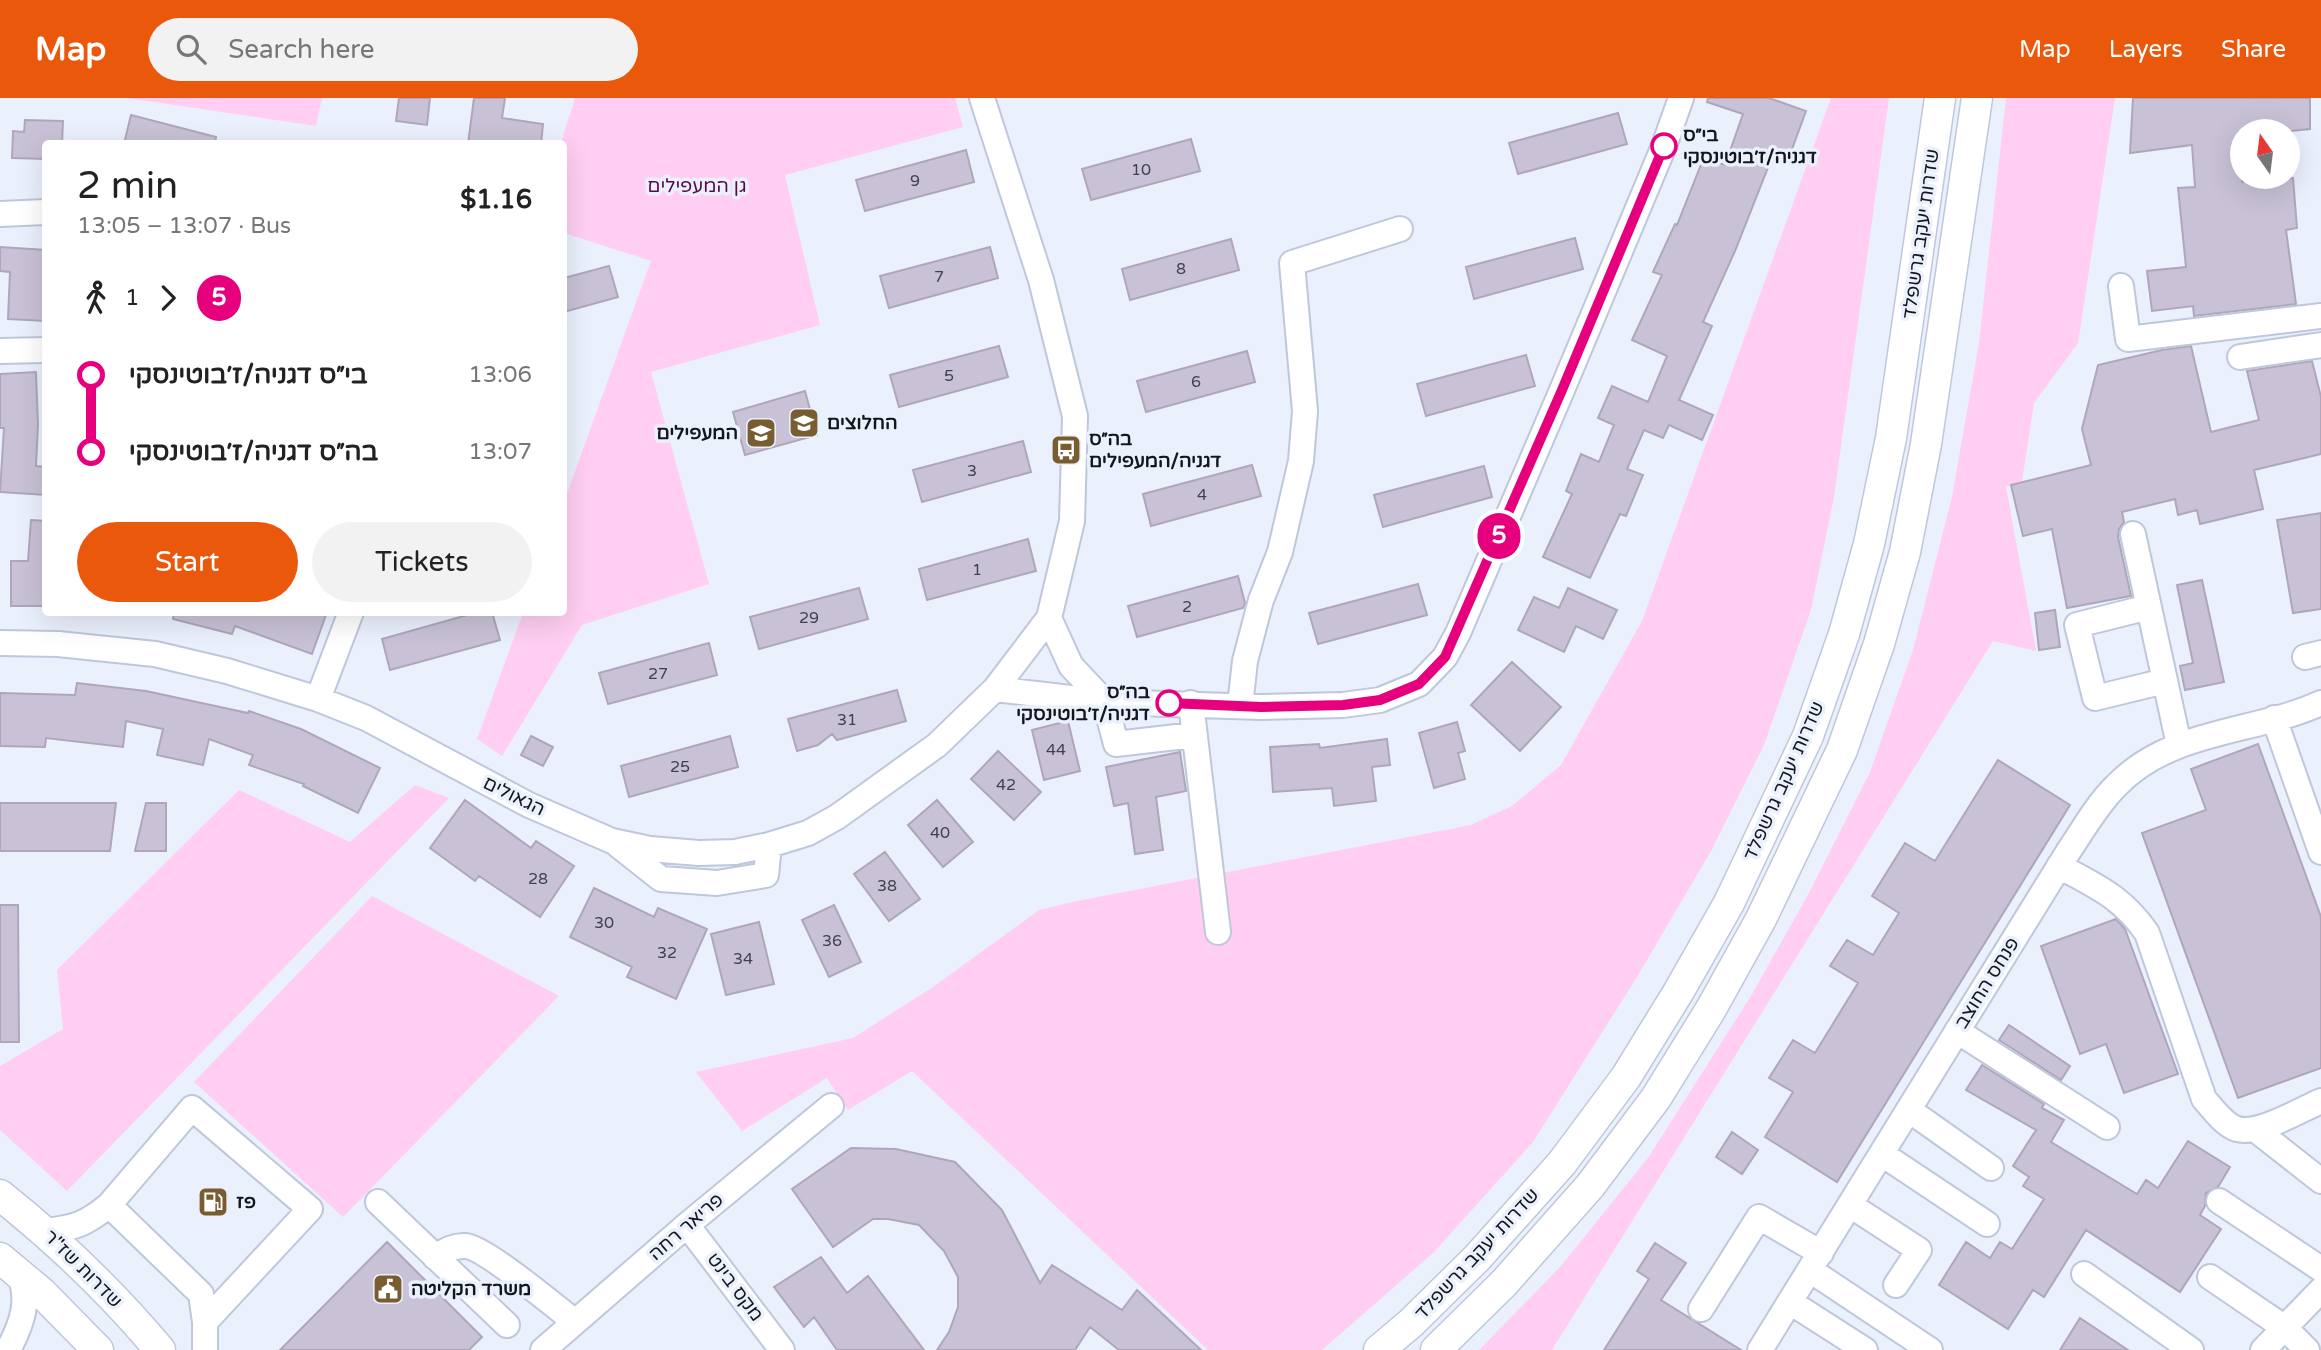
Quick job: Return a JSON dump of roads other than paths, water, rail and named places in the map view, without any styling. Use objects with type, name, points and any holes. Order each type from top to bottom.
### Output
[{"type":"main road","name":"שדרות יעקב גרשפלד","points":[[1380,1350],[1411,1324],[1486,1248],[1562,1163],[1626,1077],[1679,991],[1728,902],[1808,736],[1844,634],[1870,544],[1891,438],[1940,98]]},
{"type":"main road","name":"שדרות יעקב גרשפלד","points":[[1436,1350],[1504,1283],[1590,1186],[1656,1098],[1711,1009],[1761,919],[1842,750],[1879,644],[1907,539],[1926,444],[1977,98]]},
{"type":"main road","name":"שדרות שז\"ר","points":[[0,1195],[45,1231],[97,1280],[160,1350]]},
{"type":"main road","points":[[8,1264],[98,1350]]},
{"type":"street","points":[[982,98],[1041,280],[1075,416],[1072,521],[1049,618],[995,689]]},
{"type":"street","points":[[995,689],[1105,702],[1240,706],[1343,705],[1380,700],[1419,684],[1445,657],[1568,377],[1664,146],[1681,98]]},
{"type":"street","points":[[0,214],[42,212]]},
{"type":"street","points":[[1240,706],[1245,661],[1261,600],[1280,552],[1301,461],[1305,411],[1293,263],[1400,229]]},
{"type":"street","points":[[2121,286],[2128,339],[2321,316]]},
{"type":"street","points":[[2240,357],[2321,345]]},
{"type":"street","points":[[0,351],[42,350]]},
{"type":"street","points":[[2133,534],[2179,745]]},
{"type":"street","points":[[2149,607],[2077,625],[2095,698],[2165,681]]},
{"type":"street","points":[[318,699],[349,616]]},
{"type":"street","points":[[1049,618],[1071,666],[1105,702],[1116,744],[1194,735]]},
{"type":"street","name":"הגאולים","points":[[0,643],[58,644],[155,654],[227,671],[318,699],[366,718],[529,805],[612,841],[650,849],[699,853],[735,852],[769,845],[808,833],[837,817],[937,745],[995,689]]},
{"type":"street","points":[[1191,703],[1218,932]]},
{"type":"street","name":"פנחס החוצב","points":[[1760,1350],[2059,866],[2115,786],[2141,765],[2179,745],[2321,703]]},
{"type":"street","name":"פנחס החוצב","points":[[2284,715],[2321,711]]},
{"type":"street","points":[[2284,715],[2321,852]]},
{"type":"street","points":[[2059,866],[2116,897],[2133,913],[2147,933],[2204,1099],[2218,1115],[2236,1129],[2256,1129],[2321,1101]]},
{"type":"street","points":[[1957,1031],[2107,1127]]},
{"type":"street","name":"פריאר רחה","points":[[543,1350],[687,1224],[831,1106]]},
{"type":"street","points":[[45,1231],[70,1228],[88,1222],[109,1205],[192,1108],[310,1209],[205,1322]]},
{"type":"street","points":[[1909,1110],[1991,1168]]},
{"type":"street","points":[[2256,1129],[2321,1181]]},
{"type":"street","points":[[1882,1154],[1987,1224]]},
{"type":"street","points":[[2219,1201],[2321,1269]]},
{"type":"street","points":[[378,1202],[508,1325]]},
{"type":"street","points":[[109,1205],[201,1294],[205,1350]]},
{"type":"street","points":[[1850,1205],[1919,1250],[1896,1285]]},
{"type":"street","points":[[1701,1310],[1759,1217],[1930,1350]]},
{"type":"street","name":"מקס בינט","points":[[687,1224],[782,1350]]},
{"type":"street","points":[[435,1257],[451,1248],[468,1246],[486,1255],[575,1322]]},
{"type":"street","points":[[8,1264],[24,1290],[25,1309],[13,1341]]},
{"type":"street","points":[[2084,1274],[2190,1350]]},
{"type":"street","points":[[2210,1277],[2285,1328],[2307,1350]]},
{"type":"street","points":[[2263,1350],[2321,1290]]},
{"type":"street","points":[[1790,1302],[1865,1350]]},
{"type":"street","points":[[13,1341],[42,1320],[64,1322],[77,1328]]},
{"type":"place","name":"בי״ס דגניה/ז׳בוטינסקי","points":[[1664,146]]},
{"type":"place","name":"החלוצים","points":[[804,423]]},
{"type":"place","name":"המעפילים","points":[[761,433]]},
{"type":"place","name":"בה״ס דגניה/המעפילים","points":[[1066,450]]},
{"type":"place","name":"בה״ס דגניה/ז׳בוטינסקי","points":[[1169,703]]},
{"type":"place","name":"פז","points":[[213,1202]]},
{"type":"place","name":"משרד הקליטה","points":[[388,1289]]},
{"type":"park label","name":"גן המעפילים","points":[[697,186]]}]
